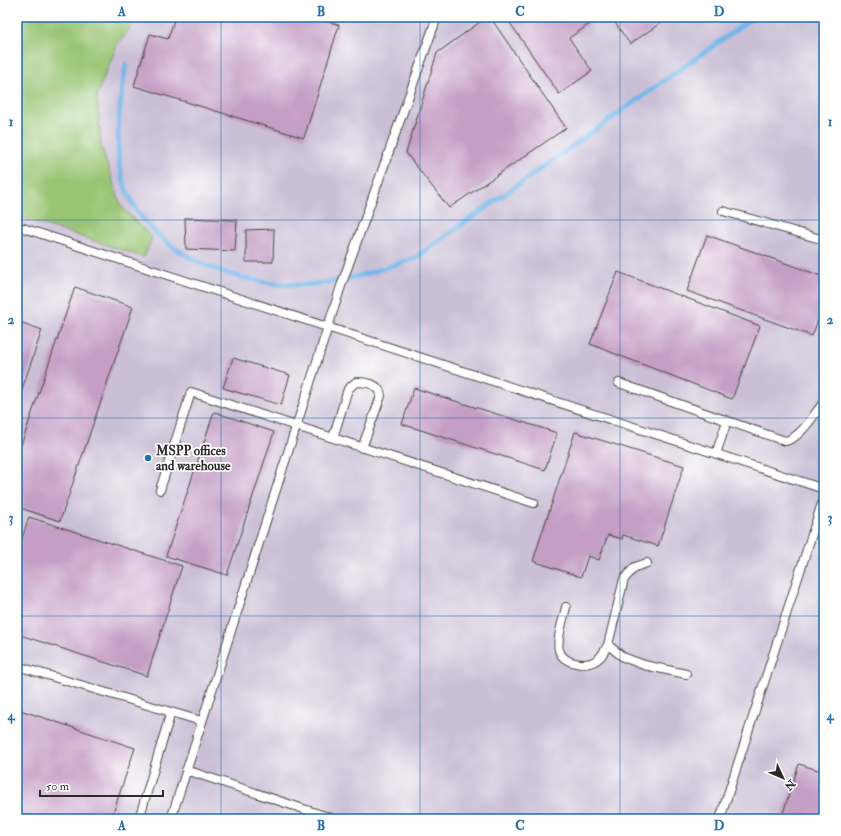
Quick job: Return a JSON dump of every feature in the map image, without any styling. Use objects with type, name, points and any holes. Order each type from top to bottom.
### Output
[{"type":"lane","points":[[171,819],[341,286],[437,17]]},
{"type":"lane","points":[[723,211],[824,240]]},
{"type":"lane","points":[[17,226],[824,490]]},
{"type":"lane","points":[[333,438],[348,388],[356,382],[364,382],[378,386],[381,390],[381,396],[362,448]]},
{"type":"lane","points":[[619,383],[779,440],[791,440],[824,402]]},
{"type":"lane","points":[[160,490],[191,392],[534,503]]},
{"type":"lane","points":[[716,454],[727,421]]},
{"type":"lane","points":[[720,819],[824,497]]},
{"type":"lane","points":[[566,607],[559,649],[564,656],[572,662],[586,664],[600,658],[608,645],[624,578],[635,567],[647,563]]},
{"type":"lane","points":[[608,645],[623,657],[644,665],[686,674]]},
{"type":"lane","points":[[17,666],[202,721]]},
{"type":"lane","points":[[139,819],[171,712]]},
{"type":"lane","points":[[186,770],[334,819]]},
{"type":"shaded area","points":[[138,17],[824,17],[824,819],[17,819],[17,216],[144,257],[152,238],[121,206],[101,146],[97,95],[117,45]]},
{"type":"green space","points":[[17,17],[138,17],[117,45],[97,95],[101,146],[121,206],[152,238],[144,257],[17,216]]},
{"type":"building","points":[[175,17],[313,17],[339,25],[304,138],[134,86],[150,34],[168,39]]},
{"type":"building","points":[[487,17],[490,17],[566,128],[449,208],[406,153],[437,53]]},
{"type":"building","points":[[506,17],[600,17],[569,38],[592,71],[559,94]]},
{"type":"building","points":[[611,17],[659,17],[662,22],[630,44]]},
{"type":"building","points":[[185,218],[237,220],[235,251],[186,249]]},
{"type":"building","points":[[274,229],[273,262],[246,262],[246,230]]},
{"type":"building","points":[[707,235],[824,277],[824,304],[812,336],[687,291]]},
{"type":"building","points":[[618,272],[760,326],[732,399],[590,344]]},
{"type":"building","points":[[75,287],[133,307],[60,521],[17,507],[17,457]]},
{"type":"building","points":[[17,321],[42,330],[17,404]]},
{"type":"building","points":[[233,358],[290,375],[281,405],[223,388]]},
{"type":"building","points":[[414,388],[557,433],[545,470],[402,424]]},
{"type":"building","points":[[214,412],[274,432],[227,575],[166,556]]},
{"type":"building","points":[[575,432],[684,466],[658,546],[623,535],[622,539],[608,535],[599,560],[588,556],[581,577],[533,561]]},
{"type":"building","points":[[29,517],[182,566],[147,676],[17,634],[17,554]]},
{"type":"building","points":[[17,709],[135,748],[111,819],[17,819]]},
{"type":"building","points":[[799,764],[824,772],[824,819],[781,819]]},
{"type":"waterway","points":[[126,64],[118,127],[120,166],[128,194],[142,218],[162,238],[185,254],[211,267],[239,277],[267,283],[309,285],[355,277],[415,258],[754,17]]},
{"type":"place","name":"MSPP offices and warehouse","points":[[148,458]]}]
